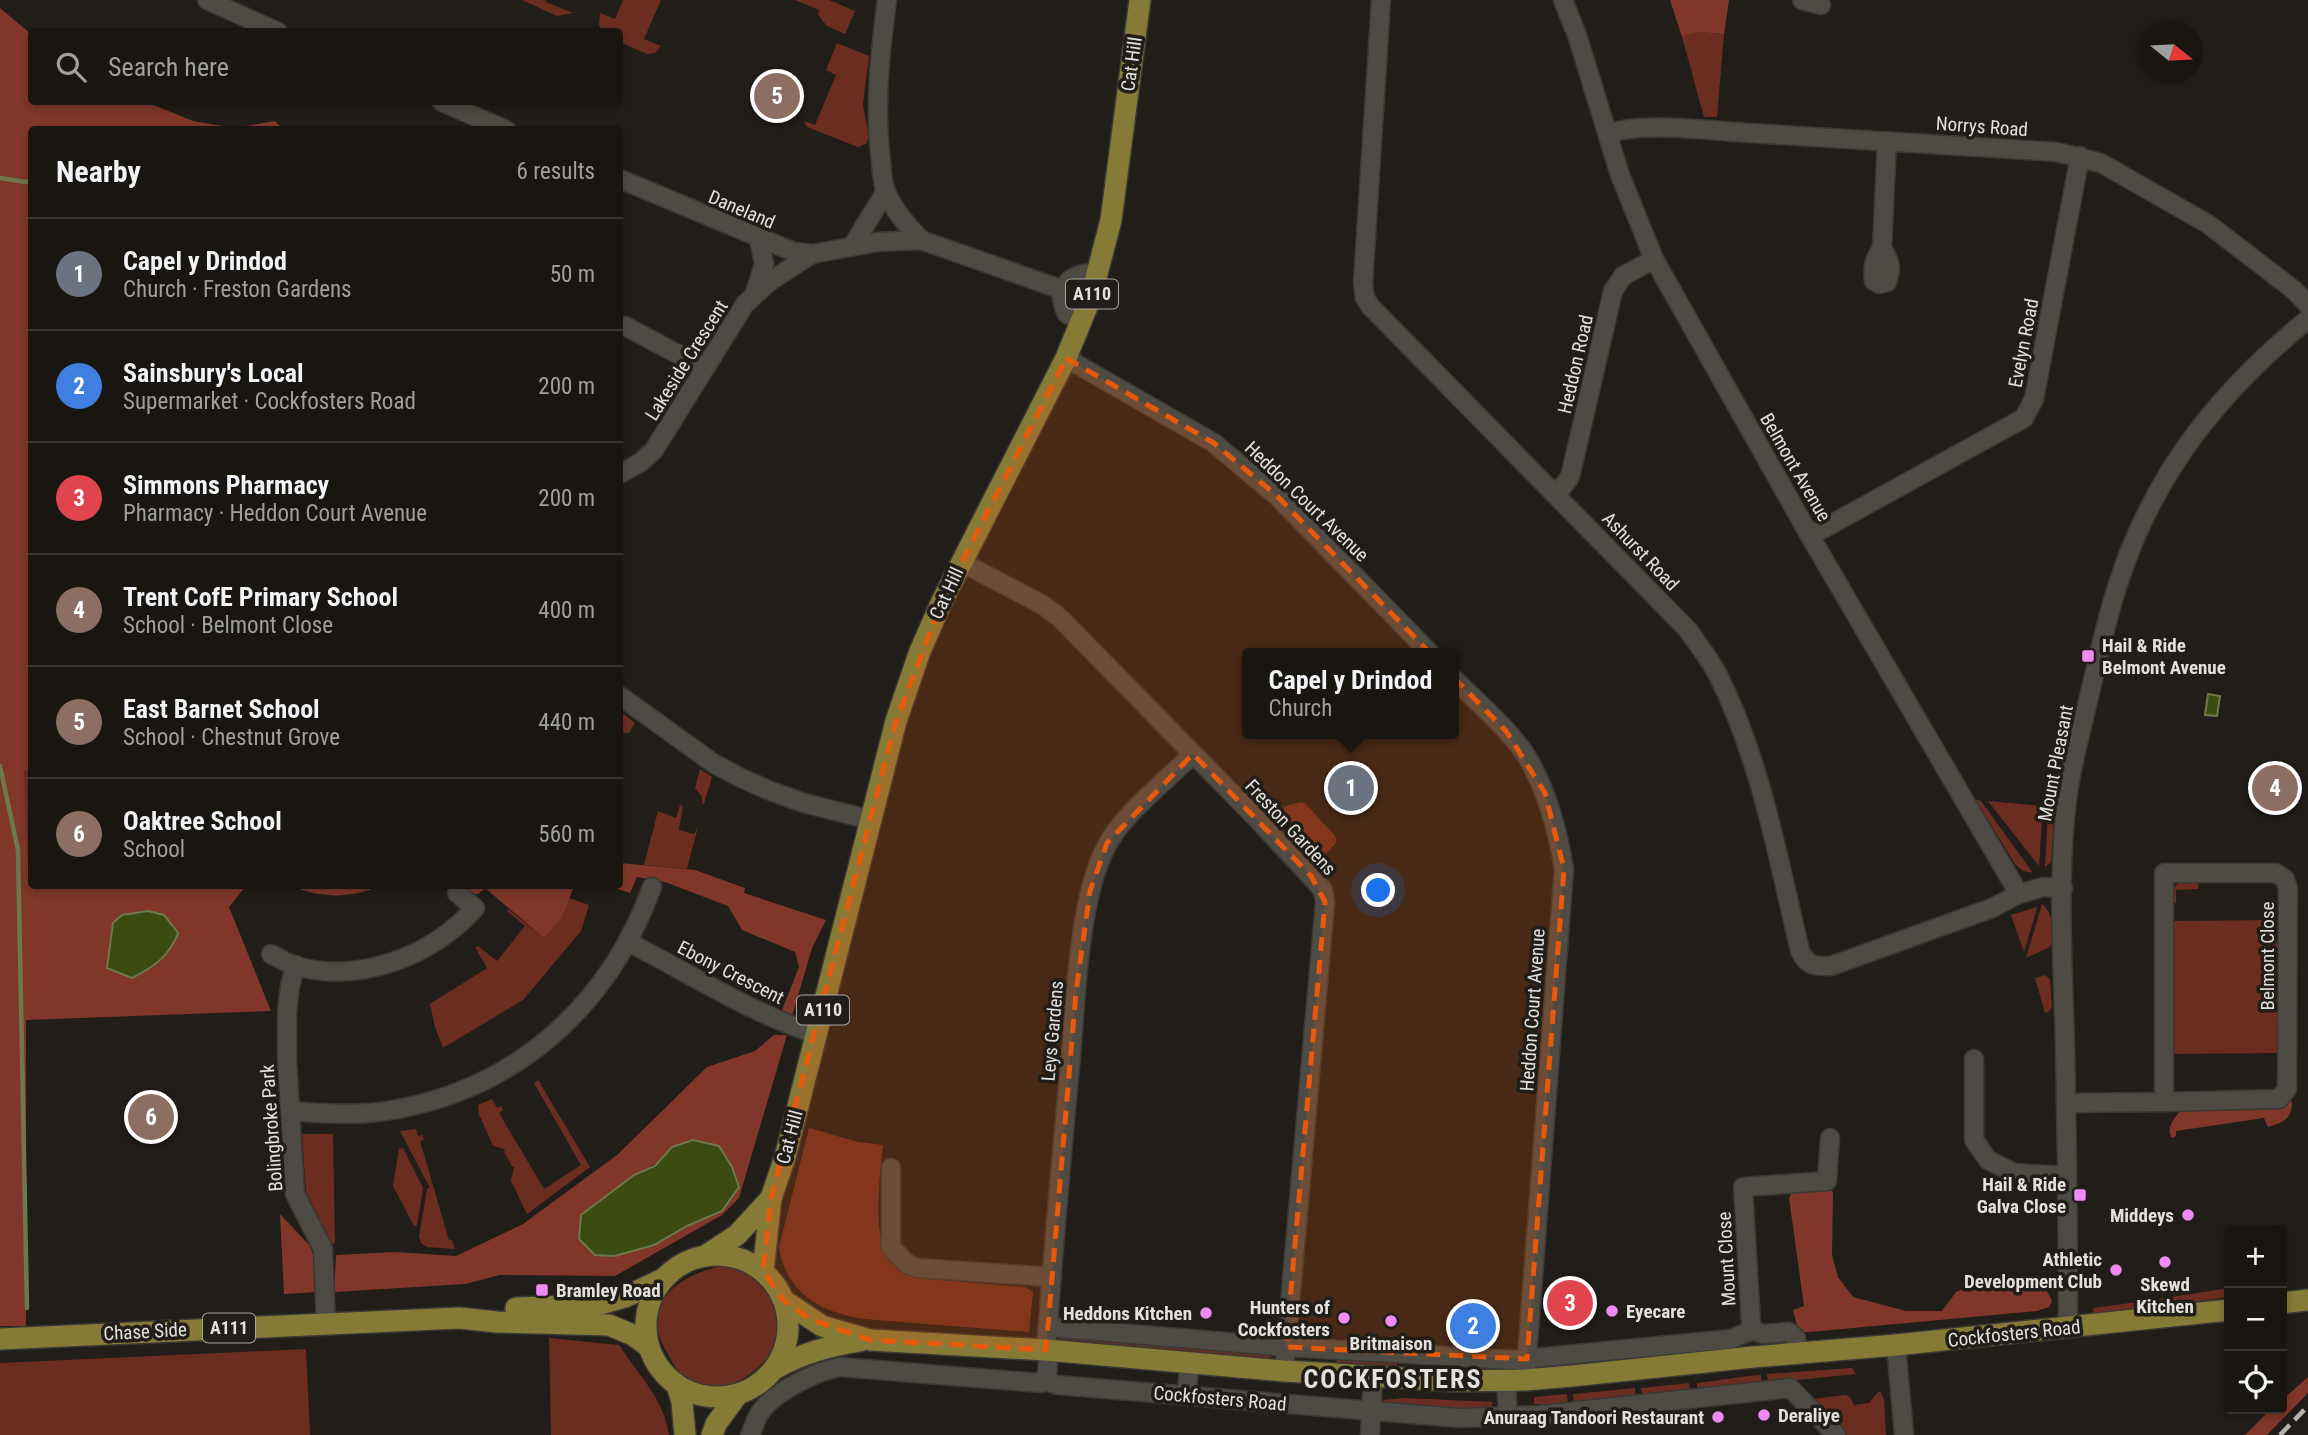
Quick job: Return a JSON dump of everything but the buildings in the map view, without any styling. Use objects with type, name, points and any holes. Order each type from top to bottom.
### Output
[{"type":"main road","name":"Cat Hill","points":[[763,1271],[771,1198],[785,1157],[896,721],[916,663],[961,562],[1066,358],[1082,322],[1098,273],[1111,220],[1140,0]]},
{"type":"main road","name":"Cat Hill","points":[[705,1256],[737,1235],[771,1198]]},
{"type":"main road","points":[[705,1256],[736,1257],[763,1271],[775,1284],[787,1315],[785,1347],[776,1368],[753,1388],[738,1394],[706,1397],[691,1393],[661,1371],[648,1346],[645,1328],[647,1310],[653,1294],[663,1279],[682,1264],[705,1256]]},
{"type":"main road","name":"Chase Side","points":[[458,1318],[496,1309],[597,1305],[625,1297],[663,1279]]},
{"type":"main road","name":"Cockfosters Road","points":[[783,1300],[822,1326],[870,1340]]},
{"type":"main road","points":[[2287,1302],[2308,1300]]},
{"type":"main road","name":"Cockfosters Road","points":[[776,1368],[825,1346],[870,1340],[1048,1350],[1284,1371],[1454,1381],[1519,1373],[1798,1354],[2224,1311]]},
{"type":"main road","name":"Chase Side","points":[[0,1339],[458,1318],[497,1322],[609,1325],[633,1335],[648,1346]]},
{"type":"main road","points":[[677,1385],[682,1402],[685,1435]]},
{"type":"main road","points":[[712,1435],[716,1424],[738,1394]]},
{"type":"street","points":[[207,0],[269,28]]},
{"type":"street","points":[[887,0],[877,104],[877,127],[886,191],[894,208],[921,240]]},
{"type":"street","name":"Ashurst Road","points":[[1381,0],[1363,283],[1365,298],[1688,630],[1717,672],[1742,728],[1757,772],[1800,951],[1806,962],[1814,967],[1831,965],[1992,908],[2019,894]]},
{"type":"street","name":"Belmont Avenue","points":[[1563,0],[1577,35],[1620,175],[1654,259],[1810,536],[2019,894]]},
{"type":"street","points":[[1802,0],[1821,5]]},
{"type":"street","points":[[449,105],[497,126]]},
{"type":"street","name":"Norrys Road","points":[[1608,134],[1623,128],[1637,128],[1887,141],[2057,152],[2080,156],[2101,163],[2208,224],[2294,290],[2308,305]]},
{"type":"street","points":[[1882,248],[1887,141]]},
{"type":"street","name":"Evelyn Road","points":[[1810,536],[2024,418],[2035,399],[2080,156]]},
{"type":"street","name":"Daneland","points":[[623,180],[794,252],[812,254],[853,245],[921,240],[1063,290]]},
{"type":"street","points":[[853,245],[886,191]]},
{"type":"street","name":"Lakeside Crescent","points":[[755,293],[764,264],[759,239]]},
{"type":"street","name":"Lakeside Crescent","points":[[623,472],[654,450],[735,317],[755,293],[812,254]]},
{"type":"street","name":"Heddon Road","points":[[1557,494],[1570,477],[1617,282],[1633,269],[1654,259]]},
{"type":"street","points":[[1082,322],[1067,314],[1062,299],[1063,290],[1069,279],[1077,275],[1098,273]]},
{"type":"street","name":"Mount Pleasant","points":[[2068,1328],[2063,888],[2065,815],[2072,772],[2105,631],[2131,549],[2152,504],[2198,429],[2244,374],[2308,318]]},
{"type":"street","points":[[625,326],[704,368]]},
{"type":"street","name":"Heddon Court Avenue","points":[[1066,358],[1214,443],[1277,496],[1425,648]]},
{"type":"street","name":"Freston Gardens","points":[[961,562],[1043,605],[1060,618],[1323,890],[1325,902],[1284,1371]]},
{"type":"street","name":"Heddon Court Avenue","points":[[1459,684],[1506,731],[1529,760],[1545,793],[1558,831],[1564,869],[1519,1373],[1508,1417]]},
{"type":"street","points":[[623,698],[713,764],[741,778],[804,803],[871,820]]},
{"type":"street","name":"Leys Gardens","points":[[1048,1350],[1076,992],[1090,891],[1107,843],[1122,824],[1193,754]]},
{"type":"street","name":"Belmont Close","points":[[2067,1104],[2164,1102],[2279,1099],[2287,1089],[2288,889],[2286,879],[2276,873],[2164,873],[2164,1102]]},
{"type":"street","points":[[291,1111],[345,1114],[425,1103],[465,1090],[517,1062],[560,1029],[591,997],[628,942],[652,887]]},
{"type":"street","points":[[2019,894],[2043,887],[2063,888]]},
{"type":"street","points":[[271,954],[296,965],[329,971],[380,966],[406,958],[440,940],[475,908],[457,893]]},
{"type":"street","name":"Ebony Crescent","points":[[628,942],[760,1011],[793,1027],[816,1034]]},
{"type":"street","name":"Bolingbroke Park","points":[[296,965],[287,1012],[295,1195],[323,1249],[326,1325]]},
{"type":"street","points":[[1974,1059],[1974,1140],[1987,1160],[2014,1173],[2066,1176]]},
{"type":"street","name":"Mount Close","points":[[1754,1330],[1751,1323],[1743,1187],[1827,1181],[1829,1138]]},
{"type":"street","points":[[891,1168],[891,1247],[906,1264],[917,1268],[1052,1277]]},
{"type":"street","name":"Cockfosters Road","points":[[1048,1327],[1286,1347],[1519,1373],[1731,1339],[1754,1330],[1763,1334],[1789,1332],[1796,1338],[1798,1354]]},
{"type":"street","points":[[1896,1345],[1904,1435]]},
{"type":"street","points":[[1045,1380],[1048,1350]]},
{"type":"street","points":[[1186,1395],[1191,1362]]},
{"type":"street","name":"Cockfosters Road","points":[[750,1435],[760,1412],[769,1401],[824,1370],[839,1367],[1036,1383],[1045,1380],[1057,1385],[1460,1418],[1541,1415],[1790,1388],[1836,1435]]},
{"type":"street","points":[[1370,1435],[1373,1377]]},
{"type":"highlighted area","points":[[1066,358],[1214,443],[1277,496],[1506,731],[1545,793],[1564,869],[1527,1359],[1286,1347],[1325,902],[1311,876],[1193,754],[1107,843],[1090,891],[1076,992],[1046,1350],[870,1340],[809,1319],[783,1300],[763,1271],[771,1198],[896,721],[942,601]]},
{"type":"shaded area","points":[[522,0],[546,0],[573,13],[557,16]]},
{"type":"shaded area","points":[[623,0],[661,0],[644,39],[661,46],[655,53],[647,54],[623,43],[623,28],[601,28],[599,25],[600,13],[615,19]]},
{"type":"shaded area","points":[[795,0],[829,0],[855,11],[845,34],[827,26],[818,15],[819,10]]},
{"type":"shaded area","points":[[1670,0],[1729,0],[1724,34],[1698,32],[1682,37]]},
{"type":"shaded area","points":[[0,8],[28,31],[28,105],[153,105],[193,121],[222,126],[28,126],[28,770],[24,771],[28,889],[244,889],[229,907],[271,1011],[26,1020],[26,1326],[0,1326]]},
{"type":"shaded area","points":[[1698,32],[1724,34],[1717,117],[1704,117],[1682,37]]},
{"type":"shaded area","points":[[837,43],[869,56],[863,105],[869,137],[866,144],[858,147],[807,127],[804,121],[815,125],[836,75],[826,70]]},
{"type":"shaded area","points":[[275,121],[280,126],[246,126]]},
{"type":"shaded area","points":[[2208,694],[2220,696],[2217,716],[2205,715]]},
{"type":"shaded area","points":[[623,713],[635,723],[629,733],[623,733]]},
{"type":"shaded area","points":[[28,745],[28,860],[23,771]]},
{"type":"shaded area","points":[[700,769],[712,777],[704,804],[695,788]]},
{"type":"shaded area","points":[[1975,799],[1981,801],[2033,873],[2023,871],[2015,864]]},
{"type":"shaded area","points":[[1988,801],[2043,806],[2039,866]]},
{"type":"shaded area","points":[[1305,803],[1336,837],[1336,843],[1317,863],[1272,817],[1286,806]]},
{"type":"shaded area","points":[[680,805],[683,806],[679,830],[694,834],[698,827],[687,869],[644,865],[658,811],[676,818]]},
{"type":"shaded area","points":[[2048,812],[2054,817],[2051,862],[2045,867]]},
{"type":"shaded area","points":[[623,863],[695,870],[745,888],[744,893],[826,920],[812,948],[792,1016],[782,1010],[799,967],[795,952],[742,930],[728,906],[665,882],[637,877],[630,893],[617,889],[623,889]]},
{"type":"shaded area","points":[[2198,881],[2198,889],[2176,890],[2176,903],[2172,903],[2173,890],[2179,882]]},
{"type":"shaded area","points":[[300,889],[371,889],[346,895],[313,893]]},
{"type":"shaded area","points":[[461,889],[484,889],[478,894],[469,895]]},
{"type":"shaded area","points":[[486,889],[573,889],[562,918],[544,938]]},
{"type":"shaded area","points":[[569,898],[589,905],[581,931],[523,1000],[443,1048],[430,1004],[487,968],[475,947],[478,946],[497,961],[525,926],[507,911],[508,909],[544,938],[562,918]]},
{"type":"shaded area","points":[[2042,904],[2050,917],[2052,943],[2050,947],[2026,958]]},
{"type":"shaded area","points":[[2037,908],[2024,952],[2011,915]]},
{"type":"shaded area","points":[[148,911],[164,915],[178,933],[165,955],[132,978],[107,968],[113,923],[122,915]]},
{"type":"shaded area","points":[[2279,920],[2280,1053],[2171,1054],[2170,921]]},
{"type":"shaded area","points":[[2045,975],[2050,979],[2052,1007],[2045,1013],[2035,978]]},
{"type":"shaded area","points":[[774,1035],[787,1035],[739,1198],[722,1215],[615,1276],[500,1275],[465,1284],[334,1292],[336,1255],[395,1252],[456,1256],[523,1224],[617,1155],[707,1067],[755,1051]],"holes":[[[693,1140],[719,1146],[732,1167],[722,1211],[687,1226],[609,1193]]]},
{"type":"shaded area","points":[[538,1080],[590,1167],[527,1214],[511,1181],[514,1167],[504,1152],[505,1149],[493,1146],[479,1114],[478,1105],[492,1099],[497,1108],[501,1106],[503,1110],[499,1113],[544,1189],[581,1165],[534,1083]]},
{"type":"shaded area","points":[[2287,1098],[2292,1102],[2290,1113],[2282,1122],[2268,1127],[2264,1118],[2176,1131],[2176,1136],[2172,1138],[2170,1134],[2173,1120],[2186,1105]]},
{"type":"shaded area","points":[[809,1128],[858,1142],[883,1145],[879,1227],[884,1249],[897,1266],[916,1278],[1025,1287],[1033,1292],[1029,1332],[864,1319],[820,1306],[798,1289],[789,1277],[779,1247]]},
{"type":"shaded area","points":[[416,1129],[418,1136],[423,1135],[424,1140],[420,1141],[449,1240],[452,1240],[455,1249],[427,1247],[421,1243],[419,1237],[427,1189],[430,1188],[400,1131]]},
{"type":"shaded area","points":[[302,1134],[333,1134],[335,1244],[330,1242],[306,1192]]},
{"type":"shaded area","points":[[693,1140],[719,1146],[732,1167],[739,1187],[722,1211],[687,1226],[654,1245],[615,1256],[595,1255],[579,1239],[581,1215],[634,1175],[655,1166],[672,1147]]},
{"type":"shaded area","points":[[403,1148],[423,1188],[417,1225],[414,1226],[393,1186],[399,1149]]},
{"type":"shaded area","points":[[1829,1189],[1833,1192],[1832,1255],[1838,1277],[1853,1297],[1906,1311],[1942,1311],[1956,1292],[1963,1289],[2008,1291],[2021,1283],[2030,1282],[2045,1287],[2052,1301],[2049,1307],[2037,1311],[1799,1333],[1793,1310],[1804,1306],[1789,1198],[1793,1190]]},
{"type":"shaded area","points":[[280,1214],[309,1245],[318,1264],[317,1292],[284,1294]]},
{"type":"shaded area","points":[[721,1266],[742,1270],[764,1289],[775,1308],[780,1327],[779,1336],[770,1355],[747,1377],[728,1385],[707,1387],[688,1380],[678,1370],[660,1337],[657,1321],[666,1295],[677,1285],[690,1277]]},
{"type":"shaded area","points":[[2224,1289],[2224,1298],[2154,1307],[2152,1300]]},
{"type":"shaded area","points":[[2145,1301],[2147,1308],[2094,1315],[2093,1308]]},
{"type":"shaded area","points":[[1061,1334],[1272,1351],[1270,1360],[1060,1341]]},
{"type":"shaded area","points":[[549,1338],[619,1345],[656,1398],[669,1435],[551,1435]]},
{"type":"shaded area","points":[[306,1349],[310,1435],[0,1435],[0,1363]]},
{"type":"shaded area","points":[[1337,1357],[1397,1361],[1397,1370],[1336,1364]]},
{"type":"shaded area","points":[[1852,1368],[1856,1374],[1768,1383],[1767,1374]]},
{"type":"shaded area","points":[[1761,1375],[1762,1384],[1697,1391],[1697,1383]]},
{"type":"shaded area","points":[[2308,1377],[2308,1393],[2267,1435],[2245,1435],[2266,1414],[2287,1414],[2287,1396]]},
{"type":"shaded area","points":[[1689,1383],[1690,1391],[1642,1396],[1641,1388]]},
{"type":"shaded area","points":[[1635,1388],[1636,1397],[1574,1404],[1573,1394]]},
{"type":"shaded area","points":[[1881,1392],[1884,1400],[1886,1435],[1842,1435],[1812,1399],[1846,1395],[1854,1405],[1869,1403]]},
{"type":"shaded area","points":[[1567,1394],[1568,1404],[1534,1404],[1534,1397]]},
{"type":"shaded area","points":[[1404,1398],[1493,1402],[1491,1407],[1486,1409],[1388,1406],[1383,1400]]},
{"type":"waterway","points":[[0,178],[28,181]]},
{"type":"waterway","points":[[0,766],[18,850],[27,1308]]},
{"type":"railway","points":[[2280,1435],[2308,1406]]},
{"type":"place","name":"East Barnet School","points":[[777,96]]},
{"type":"place","name":"Hail & Ride Belmont Avenue","points":[[2088,656]]},
{"type":"place","name":"Capel y Drindod","points":[[1351,788]]},
{"type":"place","name":"Trent CofE Primary School","points":[[2275,788]]},
{"type":"place","name":"Oaktree School","points":[[151,1117]]},
{"type":"place","name":"Hail & Ride Galva Close","points":[[2080,1195]]},
{"type":"place","name":"Middeys","points":[[2188,1215]]},
{"type":"place","name":"Skewd Kitchen","points":[[2165,1262]]},
{"type":"place","name":"Athletic Development Club","points":[[2116,1270]]},
{"type":"place","name":"Bramley Road","points":[[542,1290]]},
{"type":"place","name":"Simmons Pharmacy","points":[[1570,1303]]},
{"type":"place","name":"Eyecare","points":[[1612,1311]]},
{"type":"place","name":"Heddons Kitchen","points":[[1206,1313]]},
{"type":"place","name":"Hunters of Cockfosters","points":[[1344,1318]]},
{"type":"place","name":"Britmaison","points":[[1391,1321]]},
{"type":"place","name":"Sainsbury's Local","points":[[1473,1326]]},
{"type":"place","name":"Deraliye","points":[[1764,1415]]},
{"type":"place","name":"Anuraag Tandoori Restaurant","points":[[1718,1417]]},
{"type":"district","name":"COCKFOSTERS","points":[[1393,1379]]}]
